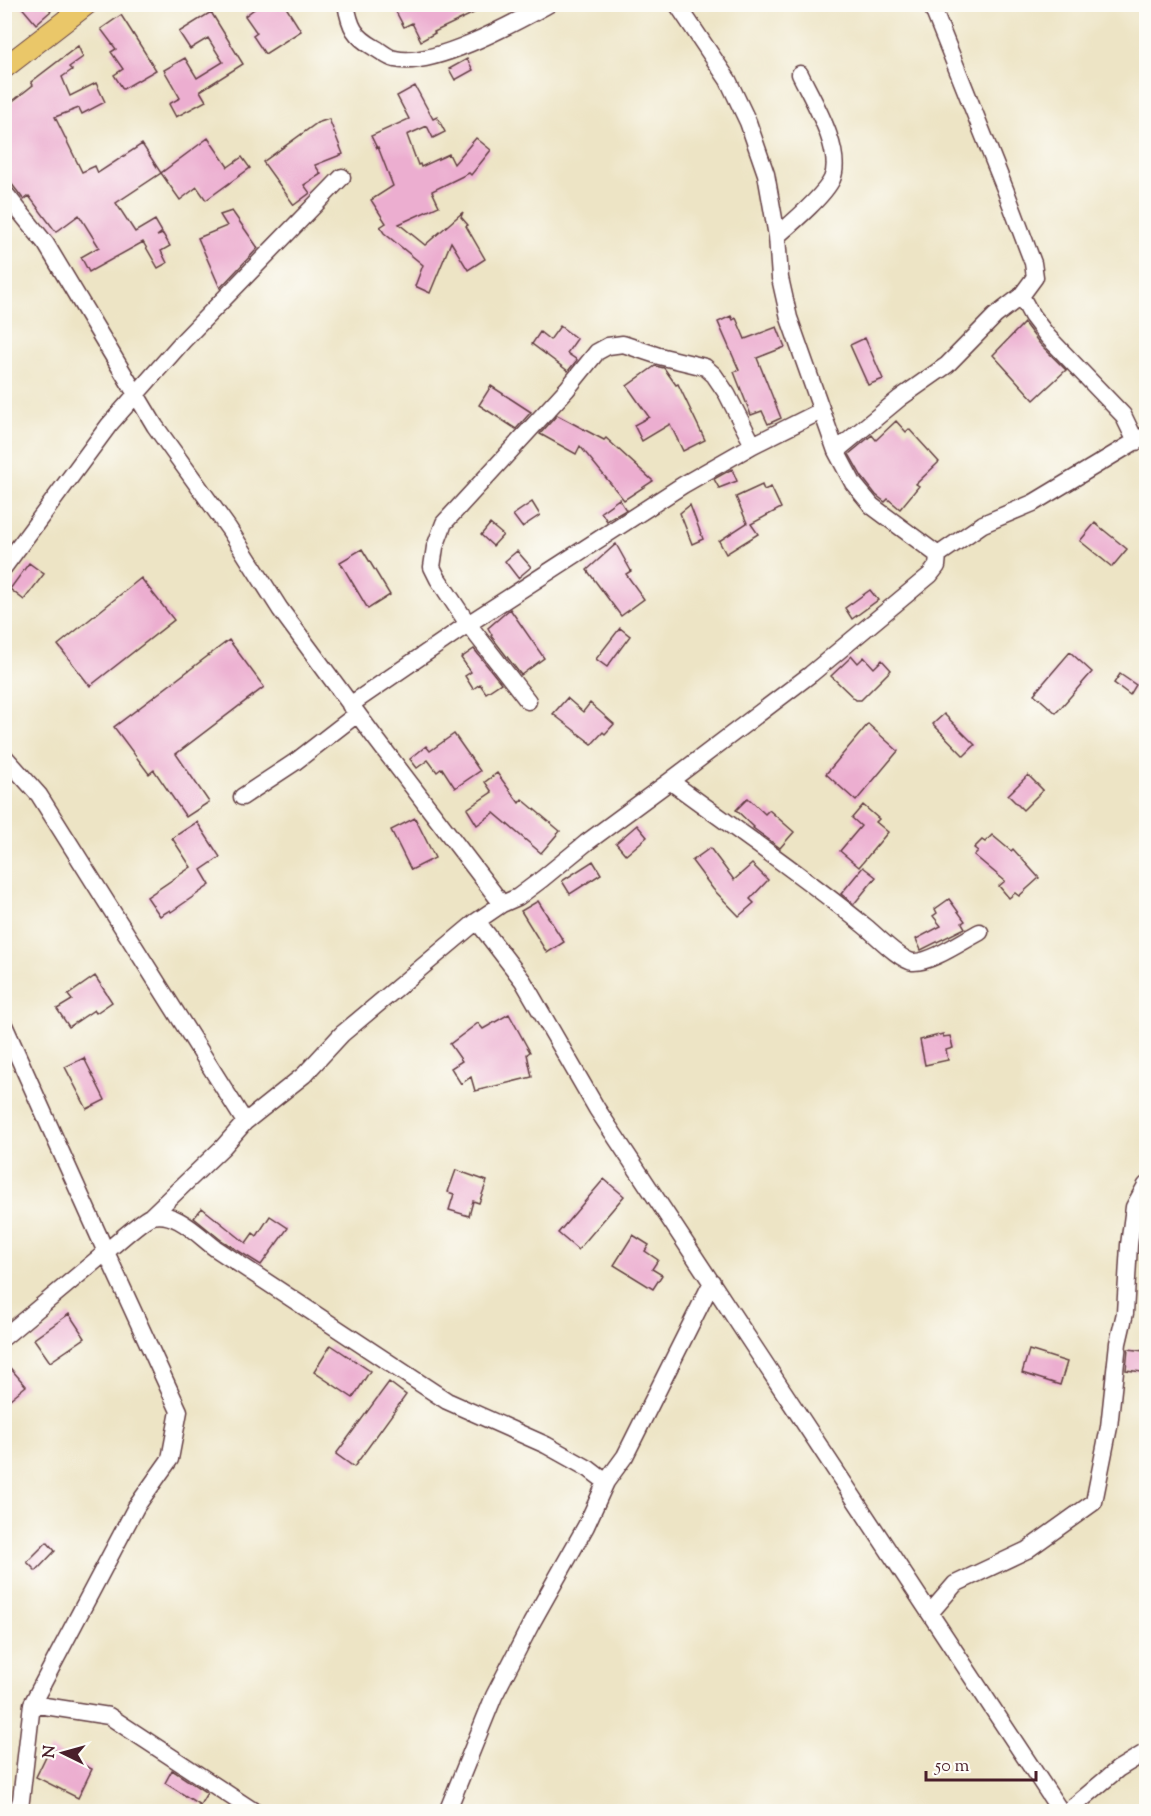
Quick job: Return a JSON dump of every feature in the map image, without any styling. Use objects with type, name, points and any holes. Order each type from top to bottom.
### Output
[{"type":"main road","points":[[4,68],[87,4]]},
{"type":"street","points":[[346,4],[350,26],[366,43],[394,59],[423,59],[460,47],[506,27],[549,4]]},
{"type":"street","points":[[677,4],[728,80],[748,122],[766,174],[777,236],[780,278],[789,318],[836,451],[853,483],[872,506],[938,555]]},
{"type":"street","points":[[836,451],[900,398],[947,365],[995,316],[1021,296],[1035,277],[1032,263],[932,4]]},
{"type":"street","points":[[777,236],[806,211],[832,180],[835,169],[834,152],[827,132],[800,74]]},
{"type":"street","points":[[4,567],[109,425],[183,341],[342,177]]},
{"type":"street","points":[[4,192],[46,244],[136,395],[180,462],[230,529],[280,609],[502,904]]},
{"type":"street","points":[[938,555],[983,524],[1033,502],[1141,439],[1123,415],[1048,338],[1021,296]]},
{"type":"street","points":[[528,701],[468,624],[432,567],[435,547],[444,522],[567,389],[597,352],[608,346],[623,344],[659,356],[705,367],[714,375],[727,394],[753,445]]},
{"type":"street","points":[[242,797],[295,762],[354,710],[468,624],[683,485],[753,445],[821,411]]},
{"type":"street","points":[[4,1337],[150,1217],[223,1147],[245,1122],[304,1075],[342,1034],[369,1011],[477,921],[502,904],[518,897],[811,674],[908,595],[937,566],[938,555]]},
{"type":"street","points":[[4,756],[39,795],[245,1122]]},
{"type":"street","points":[[670,781],[912,962],[925,960],[980,932]]},
{"type":"street","points":[[477,921],[523,981],[597,1109],[1060,1812]]},
{"type":"street","points":[[4,1025],[178,1411],[170,1459],[136,1507],[32,1704],[21,1800],[17,1812]]},
{"type":"street","points":[[930,1613],[955,1584],[1027,1550],[1094,1503],[1109,1427],[1118,1343],[1125,1313],[1134,1207],[1144,1197]]},
{"type":"street","points":[[150,1217],[168,1216],[184,1224],[215,1248],[447,1401],[546,1444],[589,1469],[606,1482]]},
{"type":"street","points":[[447,1812],[494,1696],[586,1526],[606,1482],[625,1456],[712,1282]]},
{"type":"street","points":[[32,1704],[109,1716],[255,1812]]},
{"type":"street","points":[[1066,1812],[1118,1769],[1146,1752]]},
{"type":"building","points":[[19,4],[45,4],[51,11],[36,24]]},
{"type":"building","points":[[261,4],[284,4],[301,31],[265,54],[253,36],[257,33],[245,16]]},
{"type":"building","points":[[392,4],[470,4],[474,13],[434,32],[421,41],[412,23],[404,27]]},
{"type":"building","points":[[211,12],[243,64],[200,91],[206,101],[176,117],[169,104],[180,98],[164,70],[185,58],[197,78],[223,62],[208,38],[190,49],[179,32]]},
{"type":"building","points":[[121,15],[156,70],[123,89],[114,75],[123,69],[111,52],[116,49],[101,29]]},
{"type":"building","points":[[78,46],[83,57],[69,67],[72,70],[62,77],[70,96],[96,83],[105,102],[82,114],[79,108],[55,117],[82,172],[95,166],[98,173],[142,144],[161,173],[116,203],[135,232],[155,220],[162,232],[157,236],[163,234],[170,246],[161,251],[167,263],[158,268],[143,242],[89,272],[81,257],[99,247],[79,215],[56,232],[29,196],[24,200],[4,174],[4,108],[33,85],[31,82]]},
{"type":"building","points":[[467,59],[473,70],[455,80],[449,69]]},
{"type":"building","points":[[415,86],[433,119],[437,117],[445,132],[433,138],[427,126],[407,135],[418,165],[420,164],[421,167],[449,154],[454,164],[476,138],[491,150],[471,175],[469,173],[432,191],[439,206],[399,224],[425,245],[463,212],[461,217],[468,225],[466,226],[485,259],[468,270],[451,242],[430,293],[415,286],[423,265],[384,233],[380,227],[386,223],[371,200],[393,186],[378,147],[371,136],[409,119],[397,96]]},
{"type":"building","points":[[329,119],[343,154],[315,165],[321,174],[304,185],[310,193],[294,205],[263,162],[317,123]]},
{"type":"building","points":[[208,138],[228,167],[242,157],[250,168],[206,200],[197,187],[180,200],[161,173]]},
{"type":"building","points":[[232,211],[258,248],[220,288],[198,238],[227,226],[220,215]]},
{"type":"building","points":[[731,316],[733,320],[736,318],[745,339],[777,327],[785,347],[757,358],[781,418],[768,424],[762,411],[751,415],[734,372],[739,370],[718,322]]},
{"type":"building","points":[[1024,323],[1040,344],[1066,370],[1034,400],[993,355]]},
{"type":"building","points":[[560,326],[577,339],[567,353],[577,360],[568,371],[532,344],[540,332],[550,340]]},
{"type":"building","points":[[865,338],[883,379],[868,385],[850,345]]},
{"type":"building","points":[[655,366],[664,368],[676,385],[678,384],[705,440],[683,451],[670,424],[642,441],[634,425],[649,417],[627,386]]},
{"type":"building","points":[[491,386],[531,412],[516,429],[479,405]]},
{"type":"building","points":[[557,415],[604,440],[606,438],[653,481],[624,500],[580,446],[576,454],[540,434]]},
{"type":"building","points":[[896,421],[906,432],[909,429],[939,462],[916,484],[919,486],[900,509],[888,499],[885,502],[876,495],[849,454],[872,435],[876,440]]},
{"type":"building","points":[[732,469],[737,481],[719,488],[714,479]]},
{"type":"building","points":[[762,485],[764,490],[771,487],[781,508],[751,524],[758,534],[726,554],[719,541],[747,523],[736,497]]},
{"type":"building","points":[[619,499],[626,510],[607,521],[601,512]]},
{"type":"building","points":[[532,502],[540,515],[522,527],[513,515]]},
{"type":"building","points":[[690,505],[703,539],[692,544],[680,513]]},
{"type":"building","points":[[1095,523],[1127,549],[1112,567],[1080,541]]},
{"type":"building","points":[[490,524],[503,535],[493,546],[481,535]]},
{"type":"building","points":[[616,544],[631,571],[626,574],[644,599],[621,616],[587,570]]},
{"type":"building","points":[[362,549],[390,595],[368,609],[340,562]]},
{"type":"building","points":[[517,551],[531,567],[518,578],[505,561]]},
{"type":"building","points":[[29,563],[44,574],[24,600],[10,589]]},
{"type":"building","points":[[141,578],[174,620],[90,686],[58,645]]},
{"type":"building","points":[[870,590],[878,600],[852,619],[845,608]]},
{"type":"building","points":[[510,609],[544,658],[521,675],[491,636],[488,628]]},
{"type":"building","points":[[620,628],[630,636],[607,667],[596,659]]},
{"type":"building","points":[[229,640],[264,687],[176,754],[209,802],[186,817],[154,770],[149,774],[114,727]]},
{"type":"building","points":[[474,649],[501,683],[486,693],[480,684],[473,689],[465,676],[471,672],[461,658]]},
{"type":"building","points":[[1070,652],[1092,672],[1056,713],[1034,694]]},
{"type":"building","points":[[852,656],[858,663],[864,657],[874,668],[882,660],[891,670],[861,700],[856,700],[831,676]]},
{"type":"building","points":[[1120,674],[1136,685],[1130,695],[1114,683]]},
{"type":"building","points":[[567,698],[583,712],[590,703],[614,724],[592,744],[553,714]]},
{"type":"building","points":[[944,714],[975,745],[964,756],[933,724]]},
{"type":"building","points":[[868,724],[898,751],[856,801],[826,774]]},
{"type":"building","points":[[454,734],[480,771],[455,788],[442,768],[437,772],[428,760],[417,768],[410,759],[426,746],[430,751]]},
{"type":"building","points":[[497,773],[519,803],[522,799],[560,831],[541,853],[494,813],[477,825],[467,809],[492,792],[485,782]]},
{"type":"building","points":[[1028,775],[1043,790],[1023,810],[1008,795]]},
{"type":"building","points":[[748,798],[765,814],[769,810],[794,832],[780,848],[753,828],[736,810]]},
{"type":"building","points":[[863,805],[879,819],[876,822],[888,832],[859,867],[840,851],[861,826],[852,818]]},
{"type":"building","points":[[415,818],[435,858],[411,870],[391,830]]},
{"type":"building","points":[[197,822],[220,857],[201,870],[210,885],[171,912],[170,910],[160,916],[147,897],[191,867],[172,838]]},
{"type":"building","points":[[637,825],[647,837],[626,855],[616,843]]},
{"type":"building","points":[[992,835],[1011,851],[1013,849],[1039,878],[1019,896],[1015,893],[1009,898],[999,886],[1005,881],[974,855],[978,851],[974,848],[982,840],[985,842]]},
{"type":"building","points":[[710,848],[734,880],[752,864],[768,880],[750,899],[754,903],[739,916],[713,889],[692,861]]},
{"type":"building","points":[[593,861],[601,874],[570,894],[562,881]]},
{"type":"building","points":[[863,867],[876,877],[854,904],[841,894]]},
{"type":"building","points":[[949,899],[965,921],[962,923],[965,928],[921,950],[916,939],[941,926],[933,916],[937,913],[935,909]]},
{"type":"building","points":[[538,901],[564,942],[547,953],[521,911]]},
{"type":"building","points":[[95,976],[112,1002],[96,1013],[94,1010],[69,1027],[57,1009],[72,1000],[68,995]]},
{"type":"building","points":[[509,1014],[530,1052],[527,1054],[532,1077],[475,1091],[471,1077],[461,1084],[451,1068],[462,1061],[450,1044],[478,1023],[483,1029]]},
{"type":"building","points":[[943,1034],[943,1037],[950,1036],[953,1048],[946,1050],[948,1060],[925,1065],[920,1040]]},
{"type":"building","points":[[84,1058],[105,1100],[87,1109],[65,1067]]},
{"type":"building","points":[[456,1170],[487,1181],[479,1203],[473,1201],[469,1216],[449,1210],[454,1194],[448,1192]]},
{"type":"building","points":[[604,1179],[624,1196],[578,1250],[558,1233]]},
{"type":"building","points":[[202,1208],[246,1243],[253,1233],[257,1236],[270,1216],[288,1228],[261,1265],[221,1240],[194,1218]]},
{"type":"building","points":[[633,1235],[649,1245],[645,1251],[658,1260],[652,1269],[662,1275],[653,1289],[614,1265]]},
{"type":"building","points":[[69,1314],[85,1338],[50,1362],[34,1339]]},
{"type":"building","points":[[331,1345],[370,1371],[353,1398],[314,1372]]},
{"type":"building","points":[[1128,1349],[1144,1351],[1142,1372],[1126,1370]]},
{"type":"building","points":[[1029,1350],[1067,1362],[1060,1385],[1022,1373]]},
{"type":"building","points":[[4,1361],[26,1386],[4,1404]]},
{"type":"building","points":[[389,1382],[406,1395],[354,1467],[336,1454]]},
{"type":"building","points":[[47,1542],[55,1551],[36,1571],[27,1562]]},
{"type":"building","points":[[50,1748],[92,1769],[78,1798],[36,1777]]},
{"type":"building","points":[[172,1770],[207,1793],[200,1805],[165,1783]]}]
